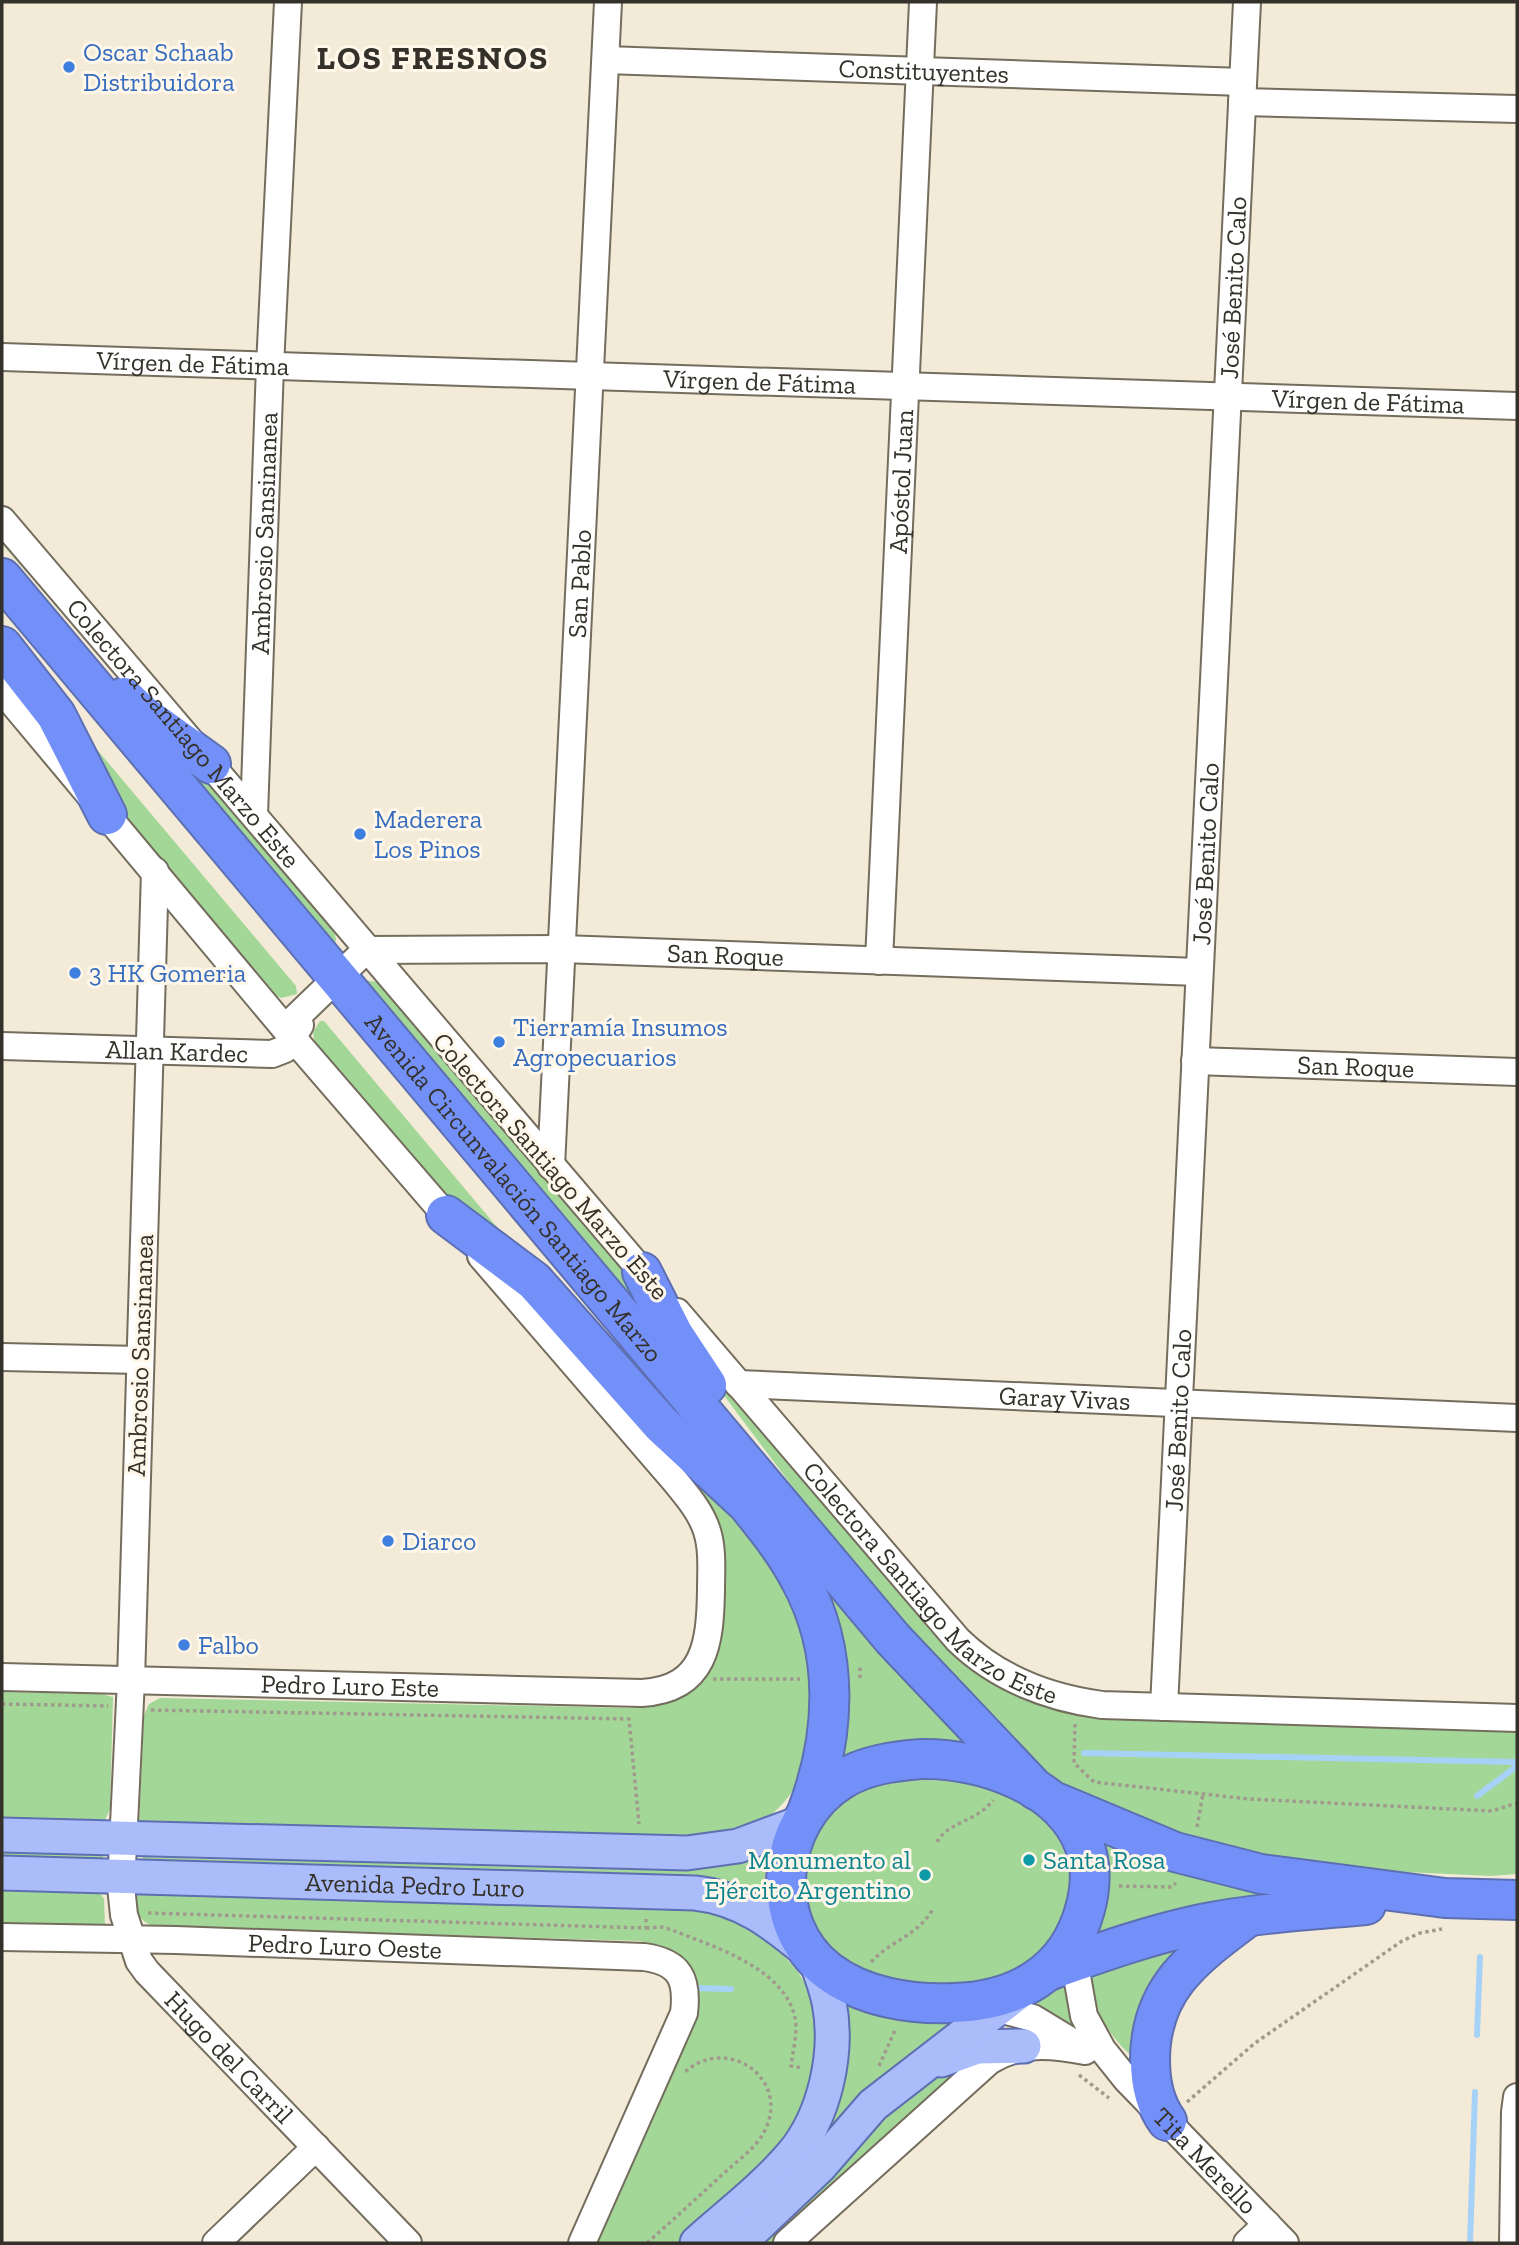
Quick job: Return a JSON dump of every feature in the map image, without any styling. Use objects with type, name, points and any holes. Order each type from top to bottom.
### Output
[{"type":"highway","points":[[2,558],[130,702],[211,764]]},
{"type":"highway","name":"Avenida Circunvalación Santiago Marzo","points":[[2,578],[743,1500],[799,1576],[825,1643],[830,1679],[828,1729],[823,1762],[790,1848],[786,1892],[792,1920],[814,1958]]},
{"type":"highway","name":"Avenida Circunvalación Santiago Marzo","points":[[2,617],[328,986],[1028,1796],[1077,1830],[1084,1843],[1089,1864],[1088,1901],[1056,1965]]},
{"type":"highway","points":[[2,646],[56,715],[107,815]]},
{"type":"highway","points":[[446,1215],[534,1281],[661,1424],[743,1500]]},
{"type":"highway","points":[[642,1272],[692,1365],[784,1486],[838,1573]]},
{"type":"highway","points":[[803,1817],[823,1793],[841,1779],[877,1765],[937,1758],[967,1762],[1008,1774],[1028,1796],[1155,1845],[1227,1867],[1448,1913]]},
{"type":"highway","points":[[814,1958],[849,1984],[891,1998],[924,2003],[984,2005],[1056,1965],[1160,1934],[1249,1916],[1448,1913],[1517,1900]]},
{"type":"highway","points":[[1174,2115],[1158,2110],[1150,2071],[1152,2039],[1159,2009],[1173,1982],[1192,1961],[1249,1916]]},
{"type":"main road","name":"Avenida Pedro Luro","points":[[2,1835],[687,1853],[738,1846],[803,1817]]},
{"type":"main road","name":"Avenida Pedro Luro","points":[[2,1873],[704,1894],[753,1910],[814,1958]]},
{"type":"main road","points":[[697,2243],[782,2166],[800,2144],[815,2117],[828,2073],[832,2031],[829,2001],[814,1958]]},
{"type":"main road","points":[[739,2243],[820,2166],[873,2105],[917,2070],[984,2005]]},
{"type":"main road","points":[[917,2070],[970,2048],[1024,2046]]},
{"type":"street","name":"Ambrosio Sansinanea","points":[[254,815],[270,366],[288,2]]},
{"type":"street","name":"San Pablo","points":[[551,1166],[608,2]]},
{"type":"street","name":"Apóstol Juan","points":[[879,961],[923,2]]},
{"type":"street","name":"José Benito Calo","points":[[1164,1707],[1247,2]]},
{"type":"street","name":"Constituyentes","points":[[606,61],[920,71],[1517,109]]},
{"type":"street","name":"Vírgen de Fátima","points":[[2,357],[1517,406]]},
{"type":"street","name":"Colectora Santiago Marzo Este","points":[[2,520],[366,950],[968,1650],[1002,1672],[1054,1696],[1102,1704],[1517,1718]]},
{"type":"street","points":[[2,690],[289,1032],[675,1481],[701,1516],[707,1530],[711,1554],[710,1632],[701,1676]]},
{"type":"street","name":"Ambrosio Sansinanea","points":[[123,1838],[131,1680],[155,871]]},
{"type":"street","name":"San Roque","points":[[366,950],[562,949],[1199,972]]},
{"type":"street","points":[[289,1032],[328,986],[366,950]]},
{"type":"street","name":"Allan Kardec","points":[[2,1046],[272,1054],[285,1049],[289,1032]]},
{"type":"street","name":"San Roque","points":[[1195,1061],[1517,1072]]},
{"type":"street","points":[[2,1357],[140,1360]]},
{"type":"street","name":"Garay Vivas","points":[[738,1384],[1517,1418]]},
{"type":"street","name":"Pedro Luro Este","points":[[2,1677],[642,1693],[701,1676]]},
{"type":"street","name":"Hugo del Carril","points":[[123,1838],[122,1906],[139,1961],[408,2243]]},
{"type":"street","name":"Pedro Luro Oeste","points":[[2,1937],[644,1957],[665,1962],[676,1969],[682,1978],[685,2001],[680,2025],[582,2243]]},
{"type":"street","name":"Tita Merello","points":[[1056,1965],[1082,2004],[1089,2027],[1102,2049],[1119,2090]]},
{"type":"street","name":"Tita Merello","points":[[984,2005],[1024,2014],[1042,2022],[1079,2061],[1119,2090],[1174,2115],[1285,2243]]},
{"type":"street","points":[[788,2243],[978,2069],[1000,2055],[1024,2046],[1052,2046],[1079,2061]]},
{"type":"street","points":[[1513,2243],[1517,2097]]},
{"type":"street","points":[[216,2243],[316,2147]]},
{"type":"street","points":[[1247,2243],[1267,2224]]},
{"type":"path","points":[[851,1671],[868,1658]]},
{"type":"path","points":[[701,1676],[803,1679]]},
{"type":"path","points":[[2,1704],[114,1706]]},
{"type":"path","points":[[145,1709],[629,1719],[639,1827]]},
{"type":"path","points":[[1075,1712],[1074,1763],[1094,1782],[1249,1799],[1492,1811],[1517,1803]]},
{"type":"path","points":[[1196,1831],[1203,1794]]},
{"type":"path","points":[[987,1795],[1028,1796]]},
{"type":"path","points":[[937,1842],[943,1832],[965,1823],[987,1808],[995,1797]]},
{"type":"path","points":[[1107,1886],[1172,1887],[1181,1878]]},
{"type":"path","points":[[872,1962],[888,1946],[919,1929],[933,1909]]},
{"type":"path","points":[[646,1912],[646,1928]]},
{"type":"path","points":[[137,1913],[662,1927],[740,1958],[760,1970],[791,2007],[795,2032],[791,2066],[804,2069]]},
{"type":"path","points":[[1174,2115],[1255,2043],[1402,1941],[1420,1933],[1448,1913]]},
{"type":"path","points":[[864,1959],[878,1966]]},
{"type":"path","points":[[878,2068],[900,2020]]},
{"type":"path","points":[[648,2243],[760,2139],[770,2115],[767,2089],[758,2074],[744,2063],[728,2057],[710,2058],[694,2064],[682,2076]]},
{"type":"path","points":[[1079,2061],[1119,2090]]},
{"type":"green space","points":[[2,534],[135,691],[132,693],[2,544]]},
{"type":"green space","points":[[121,704],[204,777],[333,927],[336,939],[334,950]]},
{"type":"green space","points":[[73,721],[296,986],[297,994],[281,998],[269,991],[120,813]]},
{"type":"green space","points":[[363,980],[377,982],[386,988],[616,1262],[686,1366]]},
{"type":"green space","points":[[320,1021],[324,1021],[523,1258],[449,1201],[315,1045],[313,1032]]},
{"type":"green space","points":[[513,1276],[727,1503],[798,1601],[817,1692],[799,1781],[768,1817],[746,1828],[701,1840],[139,1825],[144,1715],[149,1704],[160,1698],[633,1708],[656,1705],[677,1697],[721,1551]]},
{"type":"green space","points":[[701,1359],[907,1602],[963,1658],[1019,1693],[1517,1725],[1517,1874],[1491,1876],[1339,1869],[1208,1847],[1071,1791],[1050,1777],[886,1611],[698,1361]]},
{"type":"green space","points":[[810,1569],[967,1744],[933,1739],[901,1741],[839,1761]]},
{"type":"green space","points":[[2,1692],[101,1694],[113,1697],[110,1809],[104,1822],[2,1825]]},
{"type":"green space","points":[[925,1780],[954,1782],[997,1791],[1035,1812],[1056,1836],[1067,1862],[1070,1888],[1064,1914],[1051,1938],[1032,1958],[1007,1973],[978,1982],[959,1984],[917,1983],[875,1974],[838,1955],[824,1942],[807,1914],[805,1857],[816,1831],[827,1816],[848,1798],[866,1790]]},
{"type":"green space","points":[[1101,1840],[1316,1896],[1094,1937]]},
{"type":"green space","points":[[2,1844],[103,1852],[103,1864],[2,1864]]},
{"type":"green space","points":[[763,1854],[766,1859],[764,1891],[757,1896],[138,1861],[144,1857],[234,1860],[280,1855]]},
{"type":"green space","points":[[2,1884],[97,1889],[104,1899],[105,1927],[2,1929]]},
{"type":"green space","points":[[137,1891],[668,1902],[735,1916],[779,1950],[798,1972],[813,1996],[821,2052],[797,2131],[681,2243],[592,2243],[689,2028],[673,1954],[659,1945],[639,1941],[154,1926],[140,1917]]},
{"type":"green space","points":[[1191,1938],[1132,2056],[1107,2028],[1101,2016],[1092,1992],[1092,1968]]},
{"type":"green space","points":[[1057,1985],[1064,1988],[1075,2031],[1036,2002],[1036,1999]]},
{"type":"green space","points":[[838,2001],[910,2020],[955,2022],[722,2243],[711,2243],[792,2170]]},
{"type":"green space","points":[[972,2063],[774,2243],[753,2243],[918,2082]]},
{"type":"waterway","points":[[1084,1753],[1517,1762]]},
{"type":"waterway","points":[[1477,1796],[1517,1766]]},
{"type":"waterway","points":[[1477,2035],[1480,1957]]},
{"type":"waterway","points":[[691,1988],[731,1989]]},
{"type":"waterway","points":[[1470,2243],[1475,2092]]},
{"type":"place","name":"Oscar Schaab Distribuidora","points":[[69,67]]},
{"type":"place","name":"Maderera Los Pinos","points":[[360,834]]},
{"type":"place","name":"3 HK Gomeria","points":[[75,973]]},
{"type":"place","name":"Tierramía Insumos Agropecuarios","points":[[499,1042]]},
{"type":"place","name":"Diarco","points":[[388,1541]]},
{"type":"place","name":"Falbo","points":[[184,1645]]},
{"type":"place","name":"Santa Rosa","points":[[1029,1860]]},
{"type":"place","name":"Monumento al Ejército Argentino","points":[[925,1875]]},
{"type":"district","name":"LOS FRESNOS","points":[[433,57]]}]
